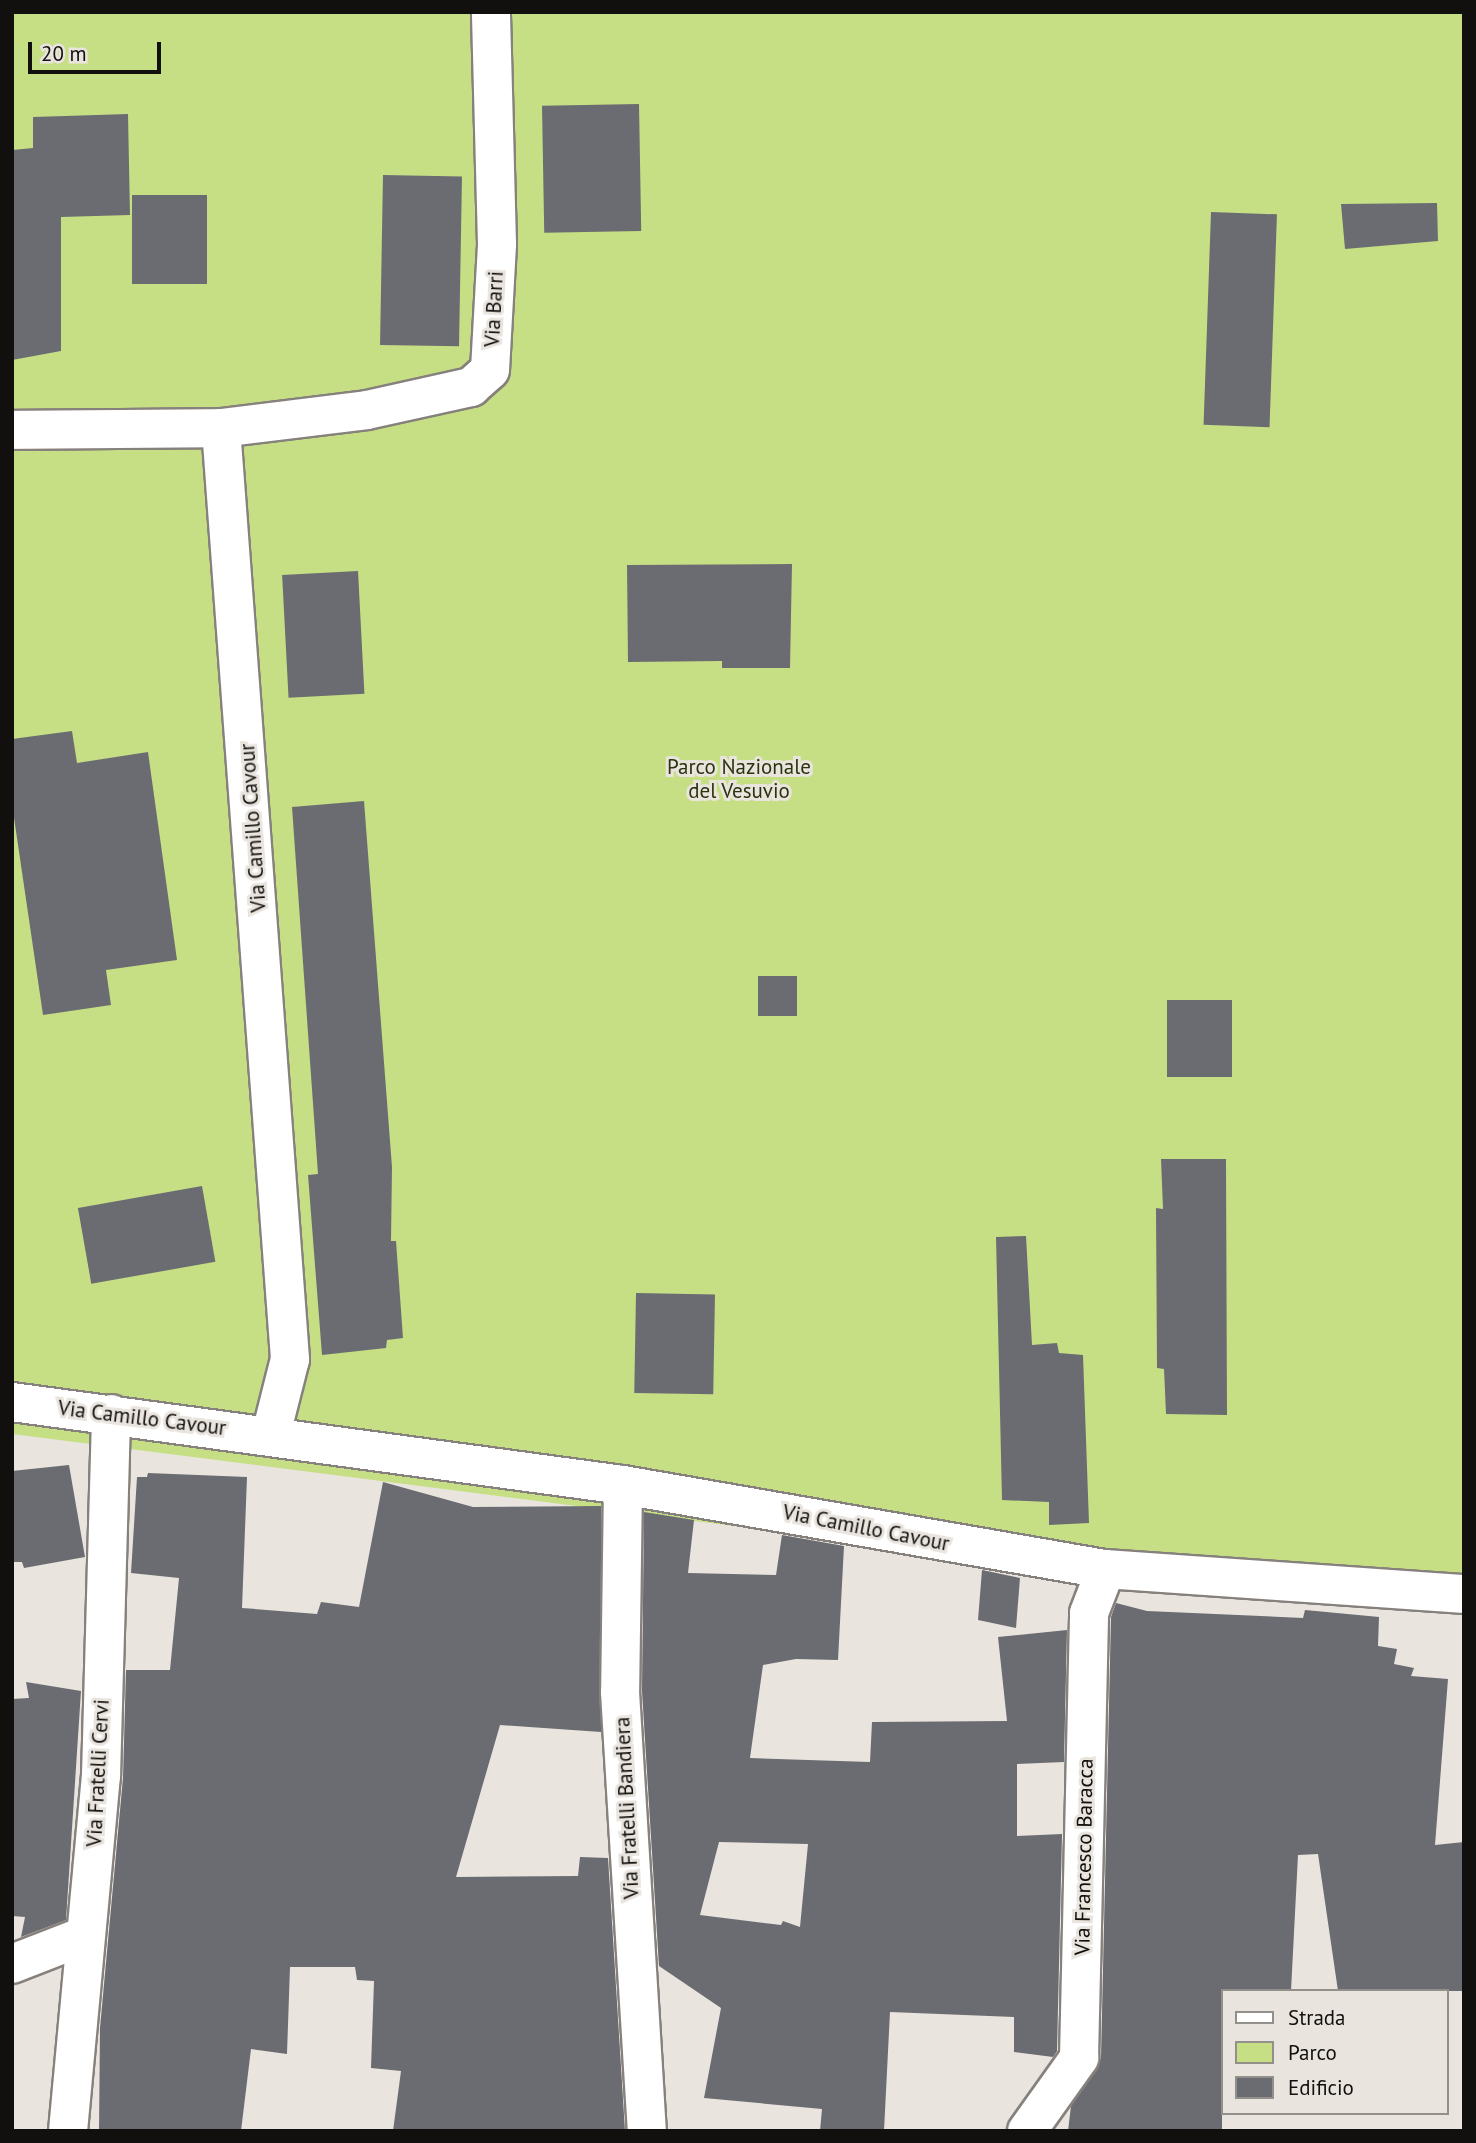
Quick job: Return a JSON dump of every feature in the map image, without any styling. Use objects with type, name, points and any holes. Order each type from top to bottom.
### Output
[{"type":"street","name":"Via Barri","points":[[222,428],[380,408],[471,387],[490,370],[497,244],[491,12]]},
{"type":"street","points":[[12,430],[222,428]]},
{"type":"street","name":"Via Camillo Cavour","points":[[222,428],[290,1359],[271,1434]]},
{"type":"street","name":"Via Camillo Cavour","points":[[12,1402],[271,1434],[624,1485],[1106,1569],[1464,1594]]},
{"type":"street","name":"Via Fratelli Cervi","points":[[68,2131],[84,1936],[101,1776],[111,1415]]},
{"type":"street","name":"Via Fratelli Bandiera","points":[[624,1485],[620,1692],[647,2131]]},
{"type":"street","name":"Via Francesco Baracca","points":[[1027,2131],[1079,2058],[1089,1613],[1106,1569]]},
{"type":"street","points":[[12,1964],[84,1936]]},
{"type":"green space","name":"Parco Nazionale del Vesuvio","points":[[12,12],[1464,12],[1464,1606],[1220,1588],[12,1434]]},
{"type":"building","points":[[639,104],[641,231],[544,233],[542,106]]},
{"type":"building","points":[[128,114],[130,215],[61,217],[61,351],[12,360],[12,150],[33,148],[33,117]]},
{"type":"building","points":[[383,175],[462,176],[459,346],[380,345]]},
{"type":"building","points":[[132,195],[207,195],[207,284],[132,284]]},
{"type":"building","points":[[1437,203],[1438,241],[1345,249],[1341,204]]},
{"type":"building","points":[[1211,212],[1277,214],[1270,427],[1204,425]]},
{"type":"building","points":[[792,564],[790,668],[722,668],[722,661],[628,662],[627,565]]},
{"type":"building","points":[[358,571],[364,694],[289,698],[282,575]]},
{"type":"building","points":[[72,731],[77,763],[148,752],[177,960],[106,970],[111,1005],[43,1015],[12,804],[12,739]]},
{"type":"building","points":[[364,801],[392,1167],[391,1241],[396,1241],[403,1338],[387,1340],[386,1348],[322,1355],[308,1175],[318,1174],[292,807]]},
{"type":"building","points":[[758,976],[797,976],[797,1016],[758,1016]]},
{"type":"building","points":[[1167,1000],[1232,1000],[1232,1077],[1167,1077]]},
{"type":"building","points":[[1161,1159],[1226,1159],[1227,1415],[1166,1414],[1164,1369],[1157,1368],[1156,1208],[1163,1209]]},
{"type":"building","points":[[202,1186],[215,1262],[91,1284],[78,1208]]},
{"type":"building","points":[[1026,1236],[1032,1345],[1057,1343],[1059,1353],[1083,1355],[1089,1523],[1049,1525],[1049,1502],[1002,1500],[996,1237]]},
{"type":"building","points":[[636,1293],[715,1294],[713,1394],[634,1393]]},
{"type":"building","points":[[69,1465],[85,1557],[24,1568],[22,1562],[12,1562],[12,1471]]},
{"type":"building","points":[[148,1473],[247,1477],[242,1608],[317,1614],[321,1602],[359,1607],[383,1482],[473,1507],[601,1506],[601,1732],[500,1725],[456,1877],[578,1876],[580,1857],[608,1858],[625,2131],[393,2131],[401,2071],[371,2068],[374,1981],[357,1980],[355,1967],[290,1967],[287,2054],[251,2049],[241,2131],[99,2131],[100,2028],[123,1778],[126,1670],[170,1670],[179,1578],[131,1573],[137,1477],[147,1477]]},
{"type":"building","points":[[644,1512],[694,1520],[688,1573],[776,1575],[782,1535],[844,1546],[838,1660],[796,1659],[763,1665],[750,1758],[870,1762],[872,1722],[1007,1721],[998,1637],[1067,1630],[1064,1762],[1017,1764],[1017,1836],[1062,1834],[1057,2051],[1053,2057],[1014,2052],[1014,2017],[890,2012],[884,2131],[820,2131],[822,2109],[704,2098],[721,2008],[659,1966],[642,1691]],"holes":[[[719,1842],[808,1844],[800,1927],[783,1921],[781,1925],[700,1915]]]},
{"type":"building","points":[[982,1570],[1020,1578],[1016,1628],[978,1620]]},
{"type":"building","points":[[1116,1603],[1147,1611],[1303,1618],[1305,1610],[1379,1617],[1378,1646],[1397,1649],[1394,1664],[1414,1668],[1411,1676],[1448,1679],[1435,1845],[1464,1842],[1464,1991],[1338,1989],[1318,1854],[1298,1855],[1291,1989],[1220,1989],[1222,2131],[1068,2131],[1071,2106],[1101,2058],[1111,1617]]},
{"type":"building","points":[[26,1682],[81,1691],[66,1920],[21,1937],[25,1917],[12,1916],[12,1699],[29,1698]]}]
